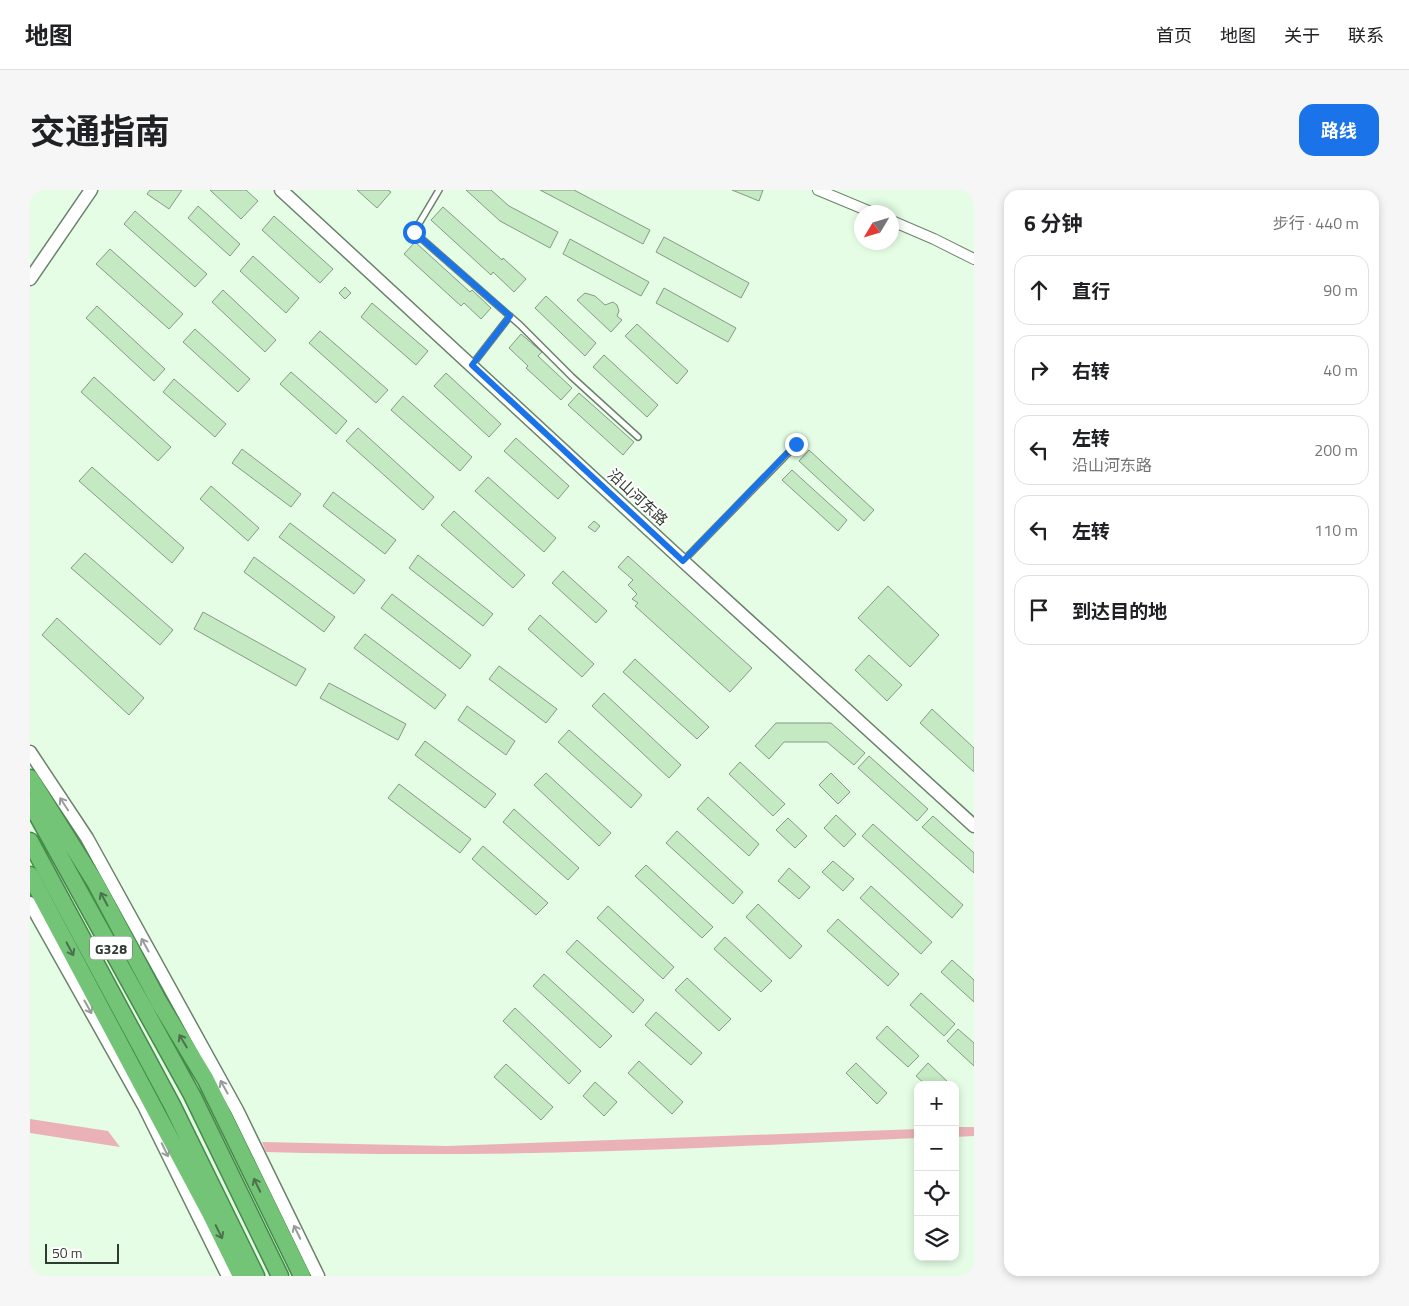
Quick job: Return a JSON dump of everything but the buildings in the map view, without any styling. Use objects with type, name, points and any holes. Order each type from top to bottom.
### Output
[{"type":"highway","points":[[30,778],[95,882],[159,1002],[206,1080],[302,1276]]},
{"type":"highway","name":"G328","points":[[30,802],[192,1095],[280,1276]]},
{"type":"highway","name":"G328","points":[[30,841],[172,1105],[256,1276]]},
{"type":"highway","points":[[30,875],[210,1213],[241,1276]]},
{"type":"street","points":[[30,279],[91,190]]},
{"type":"street","name":"沿山河东路","points":[[281,190],[683,561],[974,826]]},
{"type":"street","points":[[818,190],[855,205]]},
{"type":"street","points":[[899,224],[974,259]]},
{"type":"street","points":[[30,752],[87,838],[237,1110],[318,1276]]},
{"type":"street","points":[[30,903],[144,1106],[228,1276]]},
{"type":"lane","points":[[439,190],[414,232],[510,316],[572,377],[638,437]]},
{"type":"lane","points":[[472,365],[510,316]]},
{"type":"lane","points":[[683,561],[796,444]]},
{"type":"shaded area","points":[[30,1119],[108,1131],[120,1147],[30,1133]]},
{"type":"shaded area","points":[[959,1127],[974,1127],[974,1136],[959,1137]]},
{"type":"shaded area","points":[[914,1129],[914,1138],[591,1152],[374,1154],[266,1152],[262,1142],[447,1146]]},
{"type":"route","points":[[414,232],[510,316],[472,365],[683,561],[796,444]]}]
